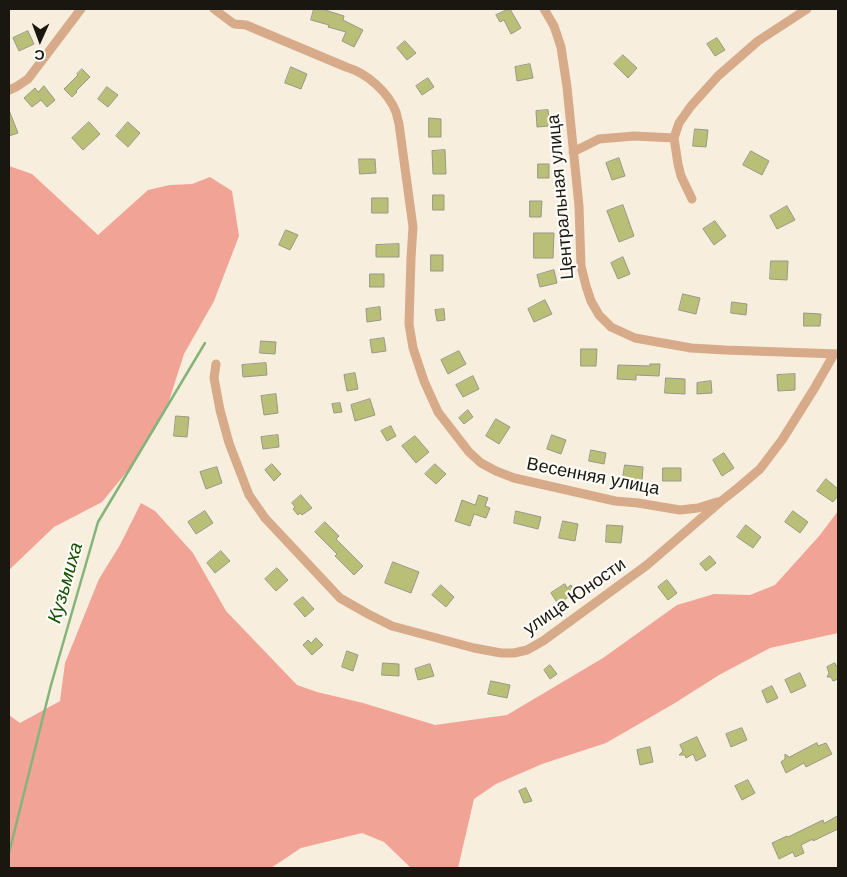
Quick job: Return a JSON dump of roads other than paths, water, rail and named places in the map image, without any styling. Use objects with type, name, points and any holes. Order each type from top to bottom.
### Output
[{"type":"street","points":[[9,90],[28,79],[81,9]]},
{"type":"street","name":"Весенняя улица","points":[[214,9],[234,24],[246,25],[346,68],[356,70],[390,100],[399,124],[413,227],[409,324],[413,348],[424,381],[438,412],[469,452],[481,463],[514,478],[615,501],[680,510],[698,508],[720,502]]},
{"type":"street","name":"Центральная улица","points":[[544,9],[554,26],[561,47],[579,206],[581,266],[591,301],[599,315],[612,327],[635,338],[691,348],[836,354]]},
{"type":"street","points":[[692,198],[681,176],[678,164],[674,138],[679,123],[718,76],[758,41],[807,9]]},
{"type":"street","points":[[573,152],[599,139],[634,136],[674,138]]},
{"type":"street","name":"улица Юности","points":[[216,364],[214,378],[228,443],[248,495],[265,518],[340,598],[392,626],[465,646],[501,653],[514,653],[526,650],[543,641],[647,565],[760,468],[782,440],[836,354]]},
{"type":"waterway","name":"Кузьмиха","points":[[9,853],[51,685],[98,522],[205,343]]}]
